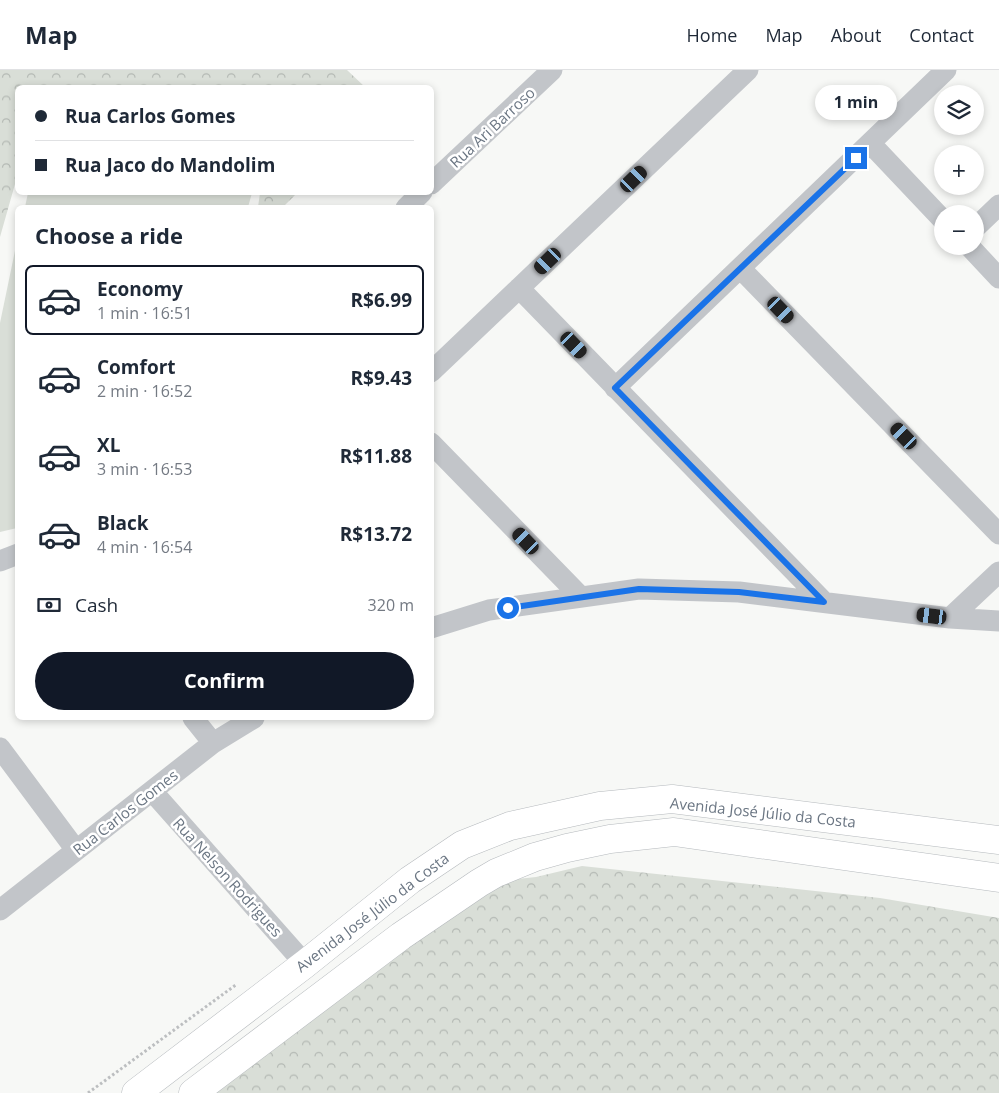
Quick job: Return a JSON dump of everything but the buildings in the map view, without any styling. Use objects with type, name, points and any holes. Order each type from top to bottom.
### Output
[{"type":"main road","name":"Avenida José Júlio da Costa","points":[[136,1093],[305,964],[410,880],[462,845],[510,826],[600,806],[672,800],[999,840]]},
{"type":"main road","name":"Avenida José Júlio da Costa","points":[[194,1093],[401,936],[479,883],[496,873],[535,857],[567,848],[610,839],[674,832],[999,878]]},
{"type":"street","name":"Rua Ari Barroso","points":[[434,181],[552,70]]},
{"type":"street","points":[[434,369],[748,70]]},
{"type":"street","points":[[615,388],[946,70]]},
{"type":"street","points":[[870,144],[934,211]]},
{"type":"street","points":[[409,205],[419,195]]},
{"type":"street","points":[[984,219],[999,205]]},
{"type":"street","points":[[977,255],[999,278]]},
{"type":"street","points":[[740,268],[999,534]]},
{"type":"street","points":[[519,288],[824,602]]},
{"type":"street","points":[[434,446],[581,597]]},
{"type":"street","points":[[0,561],[15,555]]},
{"type":"street","points":[[950,618],[999,572]]},
{"type":"street","points":[[434,627],[490,610],[639,589],[739,592],[950,618],[999,621]]},
{"type":"street","points":[[195,720],[214,743]]},
{"type":"street","name":"Rua Carlos Gomes","points":[[0,910],[214,743],[251,720]]},
{"type":"street","points":[[0,748],[76,850]]},
{"type":"street","name":"Rua Nelson Rodrigues","points":[[152,791],[305,964]]},
{"type":"green space","points":[[0,70],[347,70],[363,85],[15,85],[15,184],[0,237]]},
{"type":"green space","points":[[27,195],[251,195],[249,205],[25,205]]},
{"type":"green space","points":[[260,195],[295,195],[285,205],[258,205]]},
{"type":"green space","points":[[15,251],[15,528],[0,532],[0,323]]},
{"type":"green space","points":[[582,866],[880,898],[999,918],[999,1093],[206,1093],[499,881],[536,877]]},
{"type":"route","points":[[508,608],[639,589],[739,592],[824,602],[615,388],[856,158]]}]
